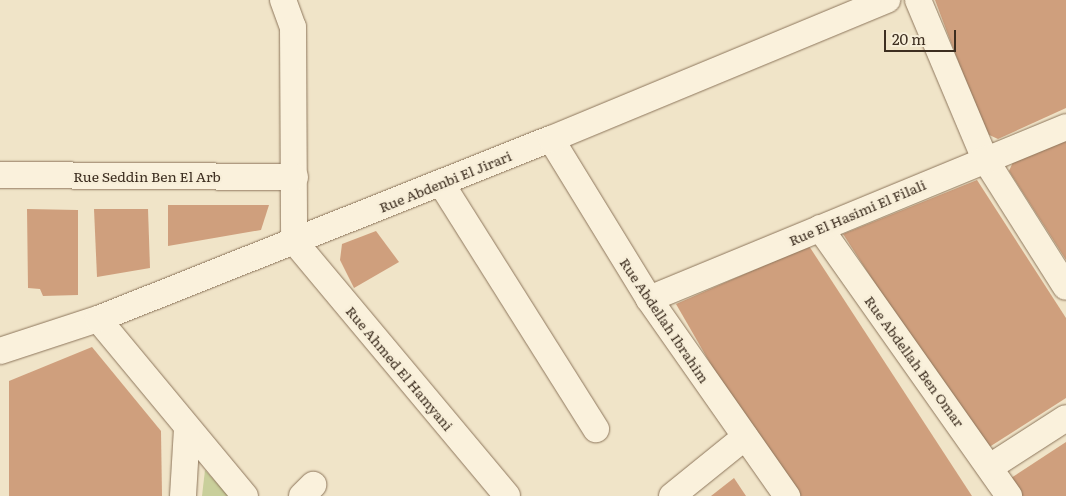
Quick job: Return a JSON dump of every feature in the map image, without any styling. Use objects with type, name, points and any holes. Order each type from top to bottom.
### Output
[{"type":"street","points":[[283,0],[293,27],[294,241]]},
{"type":"street","name":"Rue Abdenbi El Jirari","points":[[0,351],[98,319],[550,139],[887,0]]},
{"type":"street","points":[[918,0],[985,159],[1066,287]]},
{"type":"street","name":"Rue El Hasimi El Filali","points":[[649,299],[1066,126]]},
{"type":"street","name":"Rue Abdellah Ibrahim","points":[[550,139],[649,299],[787,496]]},
{"type":"street","name":"Rue Seddin Ben El Arb","points":[[0,175],[295,177]]},
{"type":"street","points":[[441,182],[596,429]]},
{"type":"street","name":"Rue Abdellah Ben Omar","points":[[820,228],[990,466],[1009,496]]},
{"type":"street","name":"Rue Ahmed El Hamyani","points":[[294,241],[507,496]]},
{"type":"street","points":[[98,319],[187,429],[245,496]]},
{"type":"street","points":[[990,466],[1066,418]]},
{"type":"street","points":[[184,496],[187,429]]},
{"type":"street","points":[[672,496],[745,437]]},
{"type":"green space","points":[[205,470],[229,496],[202,496]]},
{"type":"building","points":[[935,0],[1066,0],[1066,108],[998,139],[985,133]]},
{"type":"building","points":[[1066,139],[1066,260],[1009,171],[1013,162]]},
{"type":"building","points":[[977,180],[1066,318],[1066,398],[983,451],[843,234]]},
{"type":"building","points":[[168,205],[269,205],[261,230],[168,246]]},
{"type":"building","points":[[27,209],[78,210],[78,295],[43,296],[40,289],[28,288]]},
{"type":"building","points":[[94,209],[148,209],[150,268],[97,277]]},
{"type":"building","points":[[376,231],[399,262],[354,288],[340,260],[342,244]]},
{"type":"building","points":[[809,246],[972,496],[795,496],[736,408],[676,304]]},
{"type":"building","points":[[92,347],[161,431],[162,496],[9,496],[9,381]]},
{"type":"building","points":[[1066,442],[1066,496],[1014,496],[1011,478]]},
{"type":"building","points":[[734,478],[746,496],[711,496]]}]
